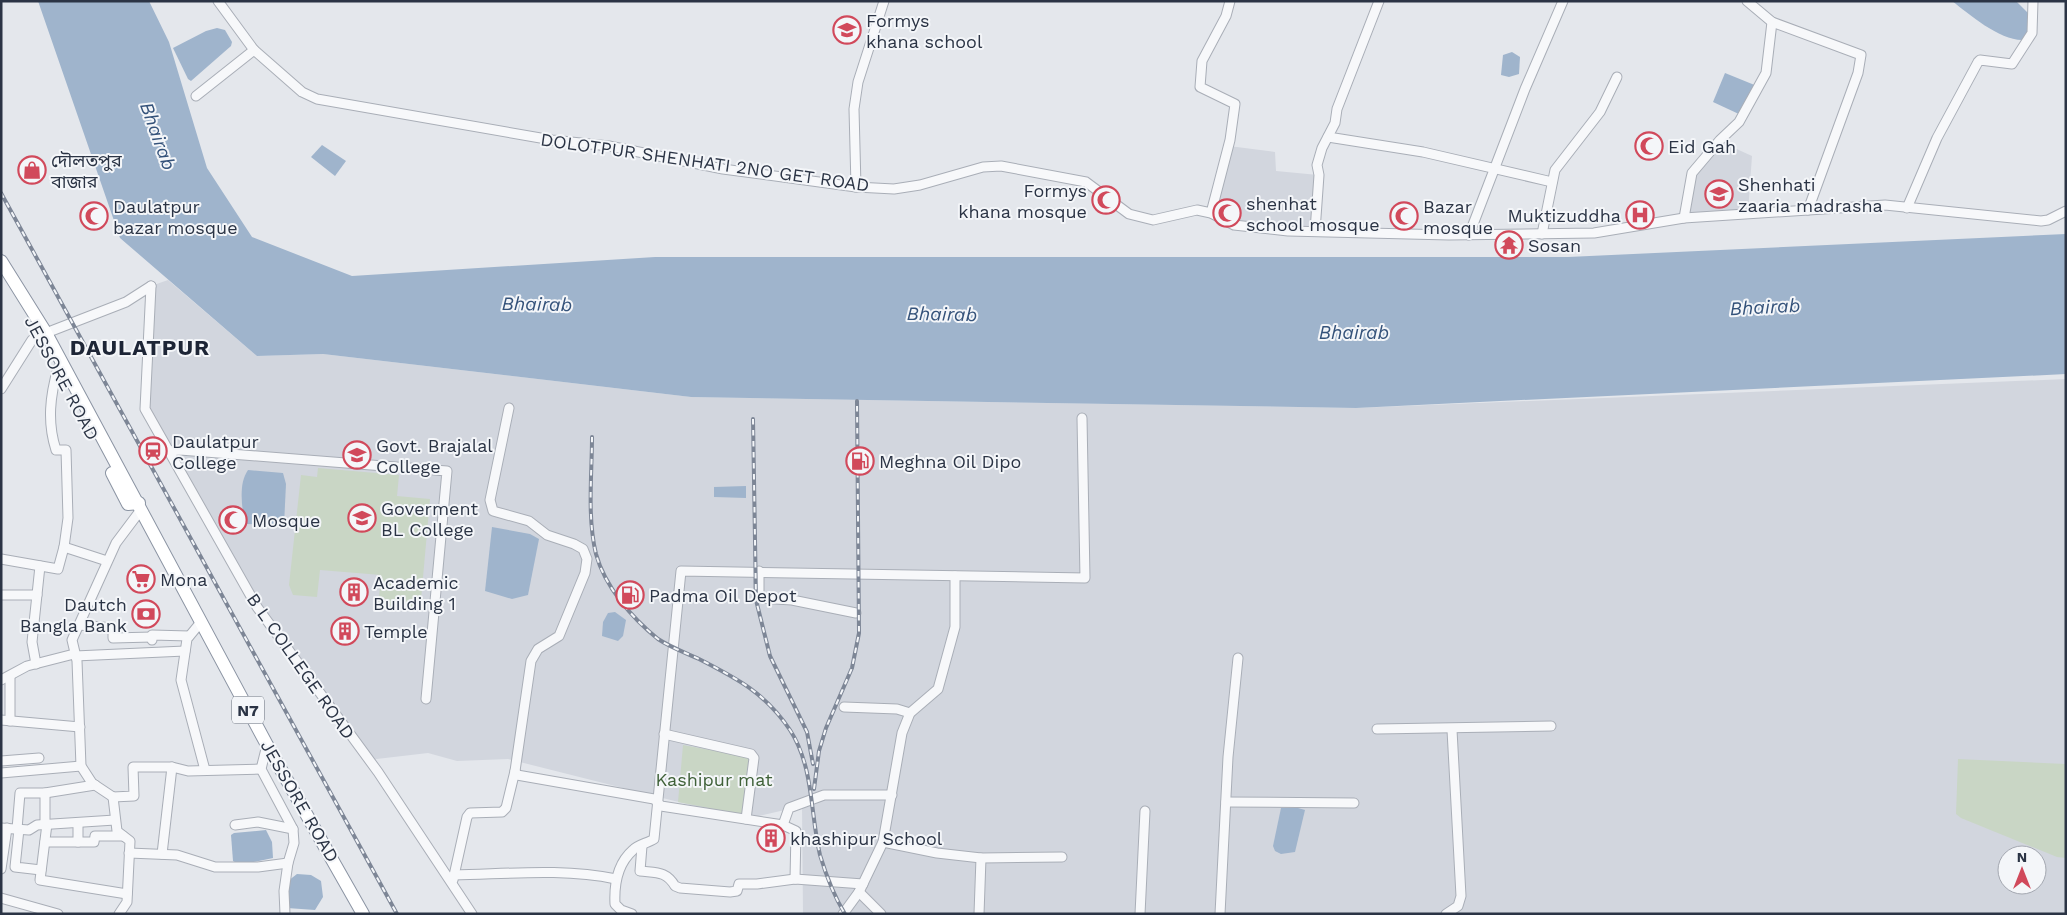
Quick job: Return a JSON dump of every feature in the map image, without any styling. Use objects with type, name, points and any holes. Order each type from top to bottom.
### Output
[{"type":"highway","name":"JESSORE ROAD","points":[[1,261],[140,507],[267,745],[362,914]]},
{"type":"highway","name":"JESSORE ROAD","points":[[1,271],[45,336],[58,368],[128,504],[140,507]]},
{"type":"street","name":"DOLOTPUR SHENHATI 2NO GET ROAD","points":[[218,1],[254,50],[302,92],[317,99],[552,140],[609,146],[723,169],[856,186],[894,189],[920,185],[983,167],[1001,166],[1086,182],[1129,214],[1153,220],[1197,210],[1212,213],[1234,226],[1288,231],[1469,235],[1594,233],[1684,218],[1885,205],[2046,221],[2066,211]]},
{"type":"street","points":[[856,186],[854,109],[858,82],[884,1]]},
{"type":"street","points":[[1212,213],[1230,140],[1234,104],[1200,87],[1202,61],[1226,16],[1230,1]]},
{"type":"street","points":[[1315,231],[1320,175],[1317,165],[1379,1]]},
{"type":"street","points":[[1469,235],[1525,89],[1563,1]]},
{"type":"street","points":[[1907,208],[1937,138],[1978,62],[1980,60],[2012,64],[2032,33],[2033,1]]},
{"type":"street","points":[[1753,3],[1772,22],[1861,55],[1858,73],[1808,210]]},
{"type":"street","points":[[1684,218],[1692,173],[1720,140],[1739,122],[1766,73],[1772,22]]},
{"type":"street","points":[[196,96],[254,50]]},
{"type":"street","points":[[1542,234],[1555,170],[1600,112],[1617,77]]},
{"type":"street","points":[[1328,137],[1423,152],[1496,167],[1521,176],[1552,182]]},
{"type":"street","name":"B L COLLEGE ROAD","points":[[45,336],[126,302],[151,286],[145,409],[257,607],[378,772],[472,914]]},
{"type":"street","points":[[1,389],[6,376],[32,340],[45,336]]},
{"type":"street","points":[[1,559],[58,569],[64,547],[68,518],[66,450],[56,450],[50,420],[50,395],[58,368]]},
{"type":"street","points":[[452,885],[467,817],[470,813],[502,812],[506,808],[532,661],[538,649],[560,636],[585,573],[587,559],[583,549],[574,544],[547,536],[530,521],[493,511],[490,500],[509,408]]},
{"type":"street","points":[[632,914],[621,910],[615,904],[616,879],[619,868],[634,848],[654,839],[681,570],[1085,578],[1082,418]]},
{"type":"street","points":[[170,451],[209,452],[446,471],[426,699]]},
{"type":"street","points":[[140,507],[116,543],[72,640],[78,661],[81,766],[95,785],[113,797],[134,796],[133,767],[172,767],[188,771],[261,769]]},
{"type":"street","points":[[64,547],[108,561]]},
{"type":"street","points":[[36,664],[32,642],[40,566]]},
{"type":"street","points":[[760,571],[759,598],[792,600],[856,613]]},
{"type":"street","points":[[843,914],[861,888],[883,842],[892,795],[894,767],[900,741],[910,713],[938,688],[955,627],[954,576]]},
{"type":"street","points":[[1,595],[37,595]]},
{"type":"street","points":[[201,622],[189,636],[181,680],[205,770]]},
{"type":"street","points":[[79,625],[113,628],[113,638],[152,637],[152,635],[189,636]]},
{"type":"street","points":[[152,637],[153,651]]},
{"type":"street","points":[[1,680],[36,664],[75,655],[185,651]]},
{"type":"street","points":[[1220,914],[1226,802],[1238,658]]},
{"type":"street","points":[[10,676],[6,720],[80,727]]},
{"type":"street","points":[[844,707],[897,709],[910,713]]},
{"type":"street","points":[[1377,729],[1452,730],[1551,726]]},
{"type":"street","points":[[1446,914],[1458,906],[1461,896],[1452,730]]},
{"type":"street","points":[[664,734],[751,754],[754,758],[746,819]]},
{"type":"street","points":[[267,745],[261,769],[293,829],[294,843],[288,863],[284,891],[285,914]]},
{"type":"street","points":[[1,760],[39,758]]},
{"type":"street","points":[[1,773],[81,766]]},
{"type":"street","points":[[162,854],[172,767]]},
{"type":"street","points":[[514,771],[517,774],[654,799],[657,803],[783,825],[796,831],[795,878]]},
{"type":"street","points":[[1,869],[20,793],[45,793],[95,785]]},
{"type":"street","points":[[45,793],[45,842],[40,880],[127,894]]},
{"type":"street","points":[[783,825],[789,808],[824,795],[892,795]]},
{"type":"street","points":[[113,797],[117,831],[130,841],[127,902],[118,914]]},
{"type":"street","points":[[1226,802],[1354,803]]},
{"type":"street","points":[[1140,914],[1144,811]]},
{"type":"street","points":[[11,828],[29,830],[37,825],[115,820]]},
{"type":"street","points":[[78,822],[78,842]]},
{"type":"street","points":[[235,825],[258,822],[293,829]]},
{"type":"street","points":[[11,828],[14,867],[41,870]]},
{"type":"street","points":[[45,842],[94,842],[95,836],[123,836]]},
{"type":"street","points":[[883,842],[937,853],[981,858],[1062,857]]},
{"type":"street","points":[[642,846],[640,871],[665,874],[675,886],[680,888],[730,892],[737,891],[739,884],[757,884],[795,878],[861,888],[882,914]]},
{"type":"street","points":[[129,853],[177,855],[215,866],[258,867],[288,863]]},
{"type":"street","points":[[979,914],[981,858]]},
{"type":"street","points":[[454,875],[562,873],[592,874],[616,879]]},
{"type":"street","points":[[1,898],[58,914]]},
{"type":"shaded area","name":"Shenhati zaaria madrasha","points":[[1719,141],[1752,156],[1748,212],[1687,216],[1692,177]]},
{"type":"shaded area","points":[[1229,146],[1275,152],[1276,171],[1318,175],[1315,230],[1236,223],[1216,212]]},
{"type":"shaded area","points":[[168,280],[257,356],[323,354],[691,397],[1356,408],[2066,379],[2066,914],[803,914],[802,806],[746,819],[508,759],[457,761],[428,753],[368,760],[281,641],[145,409],[151,286]]},
{"type":"green space","points":[[318,468],[399,475],[397,496],[430,499],[420,611],[378,608],[381,575],[320,570],[317,597],[293,595],[289,585],[301,475],[317,477]]},
{"type":"green space","name":"Kashipur mat","points":[[683,745],[749,757],[752,763],[744,815],[678,802]]},
{"type":"green space","points":[[1958,759],[2066,764],[2066,858],[2047,853],[2047,845],[2027,845],[1961,818],[1956,814]]},
{"type":"water","name":"Bhairab","points":[[38,1],[149,1],[169,42],[207,168],[252,237],[352,276],[655,257],[1568,257],[2066,234],[2066,374],[1356,408],[691,397],[323,354],[257,356],[120,238]]},
{"type":"water","points":[[1952,1],[2016,1],[2028,13],[2028,32],[2022,40],[2004,36],[1976,19]]},
{"type":"water","points":[[217,28],[225,30],[232,42],[231,46],[191,81],[188,79],[173,48],[206,31]]},
{"type":"water","points":[[1512,52],[1520,57],[1519,74],[1509,77],[1501,75],[1503,55]]},
{"type":"water","points":[[1725,73],[1757,86],[1741,115],[1713,102]]},
{"type":"water","points":[[322,145],[346,161],[335,176],[311,157]]},
{"type":"water","points":[[248,470],[283,473],[286,484],[284,525],[245,524],[242,489]]},
{"type":"water","points":[[746,486],[746,498],[714,497],[714,487]]},
{"type":"water","points":[[492,527],[530,534],[539,539],[528,595],[512,599],[485,591]]},
{"type":"water","points":[[615,612],[626,620],[623,636],[618,641],[602,636],[603,622],[608,613]]},
{"type":"water","points":[[1281,808],[1305,810],[1295,852],[1281,854],[1275,851],[1273,846]]},
{"type":"water","points":[[266,830],[272,842],[273,858],[240,865],[233,861],[231,835],[234,833]]},
{"type":"water","points":[[297,874],[311,875],[321,881],[323,897],[315,910],[287,908],[288,881]]},
{"type":"railway","points":[[1,193],[397,914]]},
{"type":"railway","points":[[814,789],[819,751],[826,728],[852,668],[859,633],[857,401]]},
{"type":"railway","points":[[753,419],[756,600],[770,656],[807,732],[813,764]]},
{"type":"railway","points":[[592,437],[591,496],[593,540],[600,566],[606,578],[629,612],[658,639],[738,680],[761,697],[781,717],[798,744],[803,759],[820,855],[837,900],[845,914]]},
{"type":"place","name":"Formys khana school","points":[[847,30]]},
{"type":"place","name":"Eid Gah","points":[[1649,146]]},
{"type":"place","name":"দৌলতপুর বাজার","points":[[32,170]]},
{"type":"place","name":"Shenhati zaaria madrasha","points":[[1719,194]]},
{"type":"place","name":"Formys khana mosque","points":[[1106,200]]},
{"type":"place","name":"shenhat school mosque","points":[[1227,213]]},
{"type":"place","name":"Muktizuddha","points":[[1640,215]]},
{"type":"place","name":"Daulatpur bazar mosque","points":[[94,216]]},
{"type":"place","name":"Bazar mosque","points":[[1404,216]]},
{"type":"place","name":"Sosan","points":[[1509,245]]},
{"type":"place","name":"Daulatpur College","points":[[153,451]]},
{"type":"place","name":"Govt. Brajalal College","points":[[357,455]]},
{"type":"place","name":"Meghna Oil Dipo","points":[[860,461]]},
{"type":"place","name":"Goverment BL College","points":[[362,518]]},
{"type":"place","name":"Mosque","points":[[233,520]]},
{"type":"place","name":"Mona","points":[[141,579]]},
{"type":"place","name":"Academic Building 1","points":[[354,592]]},
{"type":"place","name":"Padma Oil Depot","points":[[630,595]]},
{"type":"place","name":"Dautch Bangla Bank","points":[[146,614]]},
{"type":"place","name":"Temple","points":[[345,631]]},
{"type":"place","name":"khashipur School","points":[[771,838]]},
{"type":"district","name":"DAULATPUR","points":[[140,347]]}]
